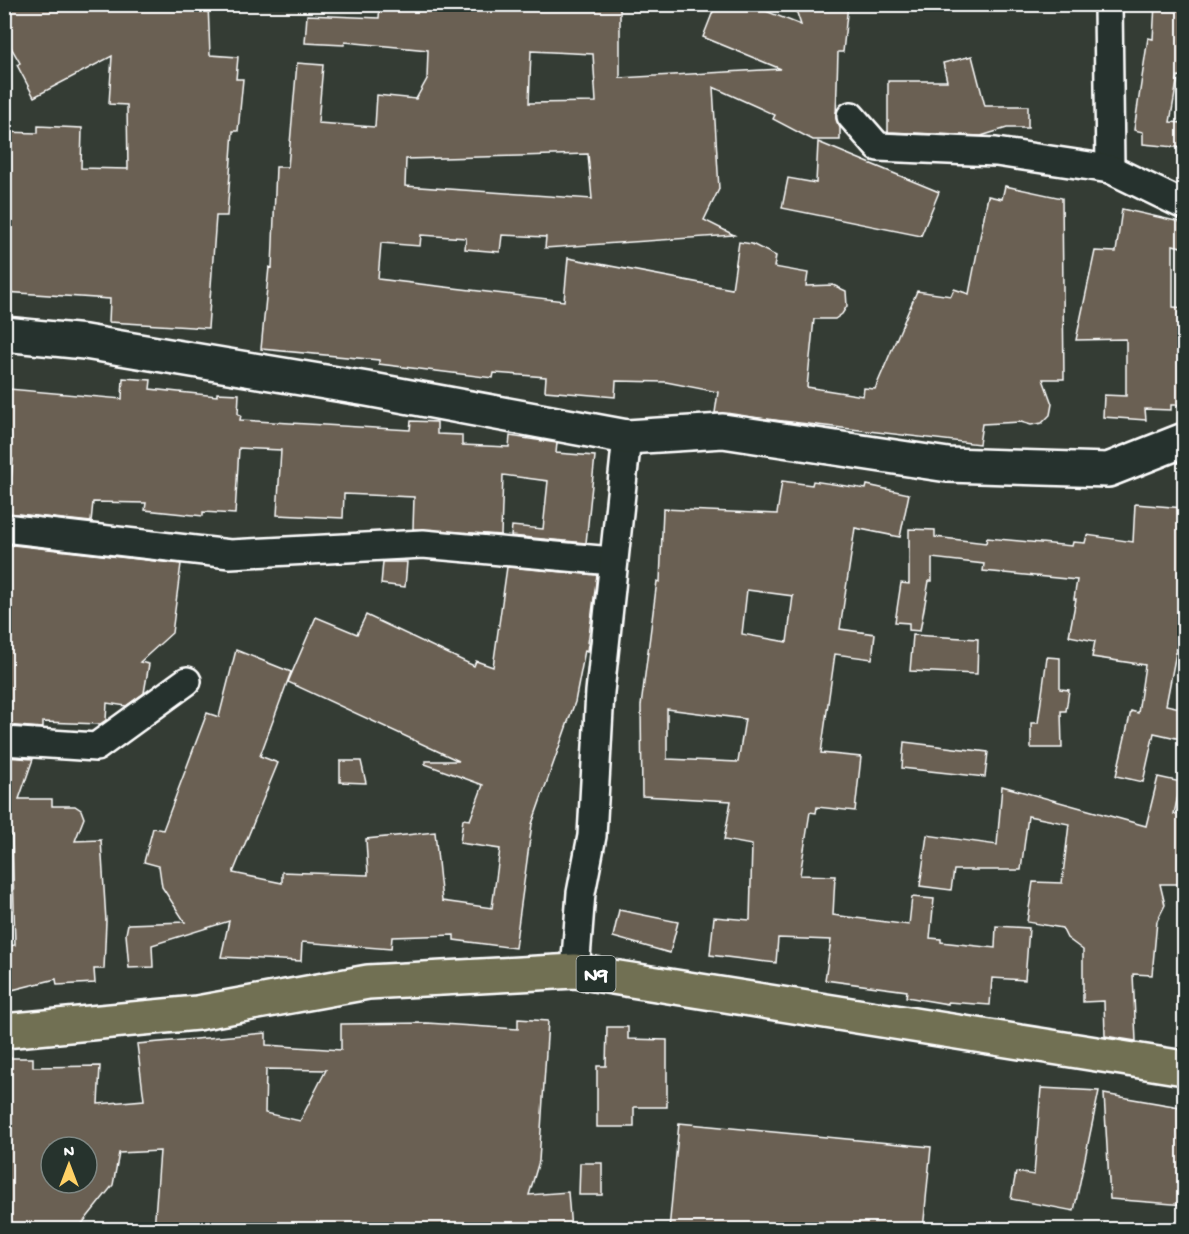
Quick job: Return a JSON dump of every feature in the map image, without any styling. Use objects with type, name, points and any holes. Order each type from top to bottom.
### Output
[{"type":"highway","name":"N9","points":[[4,1031],[197,1013],[368,982],[575,971],[1185,1068]]},
{"type":"street","points":[[1108,4],[1110,169]]},
{"type":"street","points":[[850,116],[878,147],[996,152],[1110,169],[1185,205]]},
{"type":"street","points":[[4,334],[85,342],[367,389],[627,437],[723,431],[948,465],[1108,470],[1185,440]]},
{"type":"street","points":[[575,971],[581,893],[592,836],[600,692],[612,561],[627,437]]},
{"type":"street","points":[[4,528],[230,554],[423,544],[612,561]]},
{"type":"street","points":[[4,741],[96,747],[187,681]]},
{"type":"building","points":[[4,4],[208,4],[210,55],[238,57],[236,79],[243,79],[238,131],[233,131],[227,216],[216,216],[208,328],[109,322],[110,299],[4,292],[4,132],[38,133],[38,126],[82,128],[81,168],[128,169],[127,105],[109,104],[112,56],[34,97],[17,65],[20,63],[4,35]]},
{"type":"building","points":[[380,4],[620,4],[620,78],[781,69],[703,37],[716,4],[748,4],[801,25],[794,4],[848,4],[843,52],[838,52],[836,118],[840,128],[840,140],[813,140],[773,119],[775,115],[713,87],[719,189],[704,220],[734,235],[545,248],[546,237],[502,235],[500,252],[465,249],[466,238],[421,235],[420,246],[381,243],[378,279],[564,301],[568,258],[732,289],[739,242],[752,244],[776,256],[774,267],[808,273],[806,286],[833,285],[846,291],[847,306],[842,314],[835,319],[814,319],[807,387],[863,396],[864,388],[875,389],[917,291],[951,296],[954,289],[969,294],[988,196],[1002,199],[1005,186],[1062,198],[1064,379],[1043,379],[1052,404],[1050,415],[1042,423],[1031,425],[1021,422],[982,424],[979,444],[715,413],[718,392],[666,382],[616,381],[615,397],[545,391],[546,377],[494,373],[493,378],[379,364],[379,360],[261,349],[269,267],[272,268],[276,167],[288,167],[297,63],[323,65],[318,123],[375,127],[377,95],[416,99],[427,79],[428,50],[345,42],[344,45],[305,43],[307,15],[379,18]],"holes":[[[531,51],[593,54],[596,102],[529,103]],[[588,154],[592,199],[405,186],[406,159]]]},
{"type":"building","points":[[1155,4],[1185,4],[1185,77],[1178,76],[1170,122],[1185,123],[1185,148],[1143,144],[1143,132],[1134,130],[1148,38],[1153,39]]},
{"type":"building","points":[[972,56],[985,106],[1028,106],[1028,128],[1007,128],[981,136],[888,132],[888,81],[947,81],[943,63]]},
{"type":"building","points":[[818,142],[939,192],[921,236],[782,208],[788,178],[816,183]]},
{"type":"building","points":[[1122,209],[1185,223],[1185,248],[1173,245],[1173,307],[1185,308],[1185,405],[1171,405],[1171,410],[1145,409],[1146,420],[1103,417],[1104,395],[1126,396],[1126,339],[1076,340],[1095,251],[1116,252]]},
{"type":"building","points":[[123,378],[151,380],[150,389],[217,396],[217,393],[239,394],[240,420],[410,430],[411,421],[437,422],[437,434],[462,435],[462,445],[509,447],[510,436],[557,443],[556,453],[595,456],[586,543],[511,536],[512,526],[543,529],[548,481],[503,475],[501,535],[413,529],[414,497],[344,494],[343,518],[277,515],[281,450],[239,448],[235,514],[203,512],[203,516],[145,510],[146,503],[93,502],[91,522],[8,513],[13,459],[4,459],[4,421],[9,389],[122,399]]},
{"type":"building","points":[[782,481],[812,485],[813,481],[866,489],[867,485],[909,494],[900,537],[855,528],[840,629],[875,634],[872,659],[835,654],[821,753],[861,757],[855,811],[817,807],[816,813],[810,812],[800,875],[835,876],[833,915],[909,925],[912,897],[934,899],[930,938],[941,939],[941,942],[995,948],[996,926],[1029,928],[1025,980],[992,978],[990,1005],[948,1002],[948,1004],[906,997],[907,991],[825,980],[831,940],[778,938],[776,963],[710,955],[714,917],[750,920],[752,845],[724,840],[731,801],[642,796],[641,706],[657,581],[660,582],[663,509],[777,514]],"holes":[[[747,590],[793,596],[787,642],[742,634]],[[667,709],[745,719],[738,762],[667,759]]]},
{"type":"building","points":[[1135,504],[1184,508],[1182,561],[1185,561],[1185,606],[1166,705],[1185,709],[1185,740],[1154,733],[1143,782],[1116,776],[1131,711],[1138,713],[1145,665],[1092,657],[1095,641],[1069,636],[1077,580],[983,571],[984,564],[932,558],[932,581],[929,581],[920,631],[909,630],[909,623],[895,622],[901,583],[909,584],[909,529],[935,530],[935,537],[986,543],[987,538],[1072,546],[1073,542],[1085,543],[1087,535],[1133,542]]},
{"type":"building","points":[[4,544],[181,564],[172,633],[140,662],[149,664],[144,693],[126,706],[107,703],[106,720],[100,724],[43,722],[43,728],[4,725]]},
{"type":"building","points":[[383,562],[407,562],[405,587],[381,584]]},
{"type":"building","points":[[507,567],[597,575],[587,651],[585,650],[575,702],[532,824],[515,948],[454,940],[454,935],[392,937],[391,949],[302,942],[301,961],[221,957],[229,921],[152,945],[153,967],[129,968],[126,934],[128,924],[185,922],[162,887],[159,866],[144,862],[153,828],[163,830],[207,713],[219,717],[236,650],[291,672],[260,756],[278,763],[233,873],[282,883],[282,872],[368,875],[366,839],[435,832],[442,901],[492,908],[500,849],[460,843],[463,819],[470,820],[483,785],[425,764],[425,761],[459,761],[288,682],[316,617],[357,634],[366,615],[474,666],[476,661],[493,667]]},
{"type":"building","points":[[913,635],[978,639],[977,674],[910,671]]},
{"type":"building","points":[[1047,657],[1060,658],[1060,689],[1069,690],[1066,711],[1061,711],[1062,748],[1031,748],[1031,723],[1038,723]]},
{"type":"building","points":[[904,742],[988,752],[985,777],[902,768]]},
{"type":"building","points":[[4,757],[33,759],[19,799],[52,799],[52,806],[75,806],[81,810],[84,818],[75,841],[101,840],[106,921],[104,969],[94,969],[95,983],[57,985],[56,979],[4,992],[4,947],[15,945],[12,836],[4,834]]},
{"type":"building","points":[[340,761],[361,761],[366,783],[340,782]]},
{"type":"building","points":[[1158,777],[1181,782],[1174,814],[1185,814],[1185,884],[1160,884],[1165,905],[1157,921],[1152,975],[1133,974],[1136,1041],[1105,1036],[1104,1001],[1083,1002],[1083,950],[1067,938],[1062,928],[1027,922],[1033,882],[1062,883],[1069,824],[1028,816],[1021,870],[954,870],[951,890],[920,886],[927,835],[997,845],[1002,786],[1146,826]]},
{"type":"building","points":[[619,910],[678,922],[670,953],[613,937]]},
{"type":"building","points":[[518,1019],[548,1021],[539,1161],[529,1195],[568,1192],[571,1230],[154,1230],[160,1151],[119,1153],[113,1185],[77,1230],[13,1230],[4,1174],[4,1058],[33,1058],[33,1067],[100,1066],[98,1104],[144,1100],[137,1044],[266,1033],[266,1045],[341,1050],[341,1024],[427,1023],[518,1029]],"holes":[[[266,1069],[326,1070],[300,1121],[265,1113]]]},
{"type":"building","points":[[607,1027],[628,1027],[628,1039],[667,1040],[667,1107],[634,1107],[634,1127],[597,1127],[597,1066],[606,1066]]},
{"type":"building","points":[[1041,1088],[1099,1091],[1074,1211],[1011,1199],[1016,1172],[1034,1175]]},
{"type":"building","points":[[1104,1094],[1185,1108],[1185,1205],[1110,1199]]},
{"type":"building","points":[[679,1123],[931,1147],[923,1230],[669,1230]]},
{"type":"building","points":[[580,1163],[602,1163],[602,1195],[579,1195]]}]
